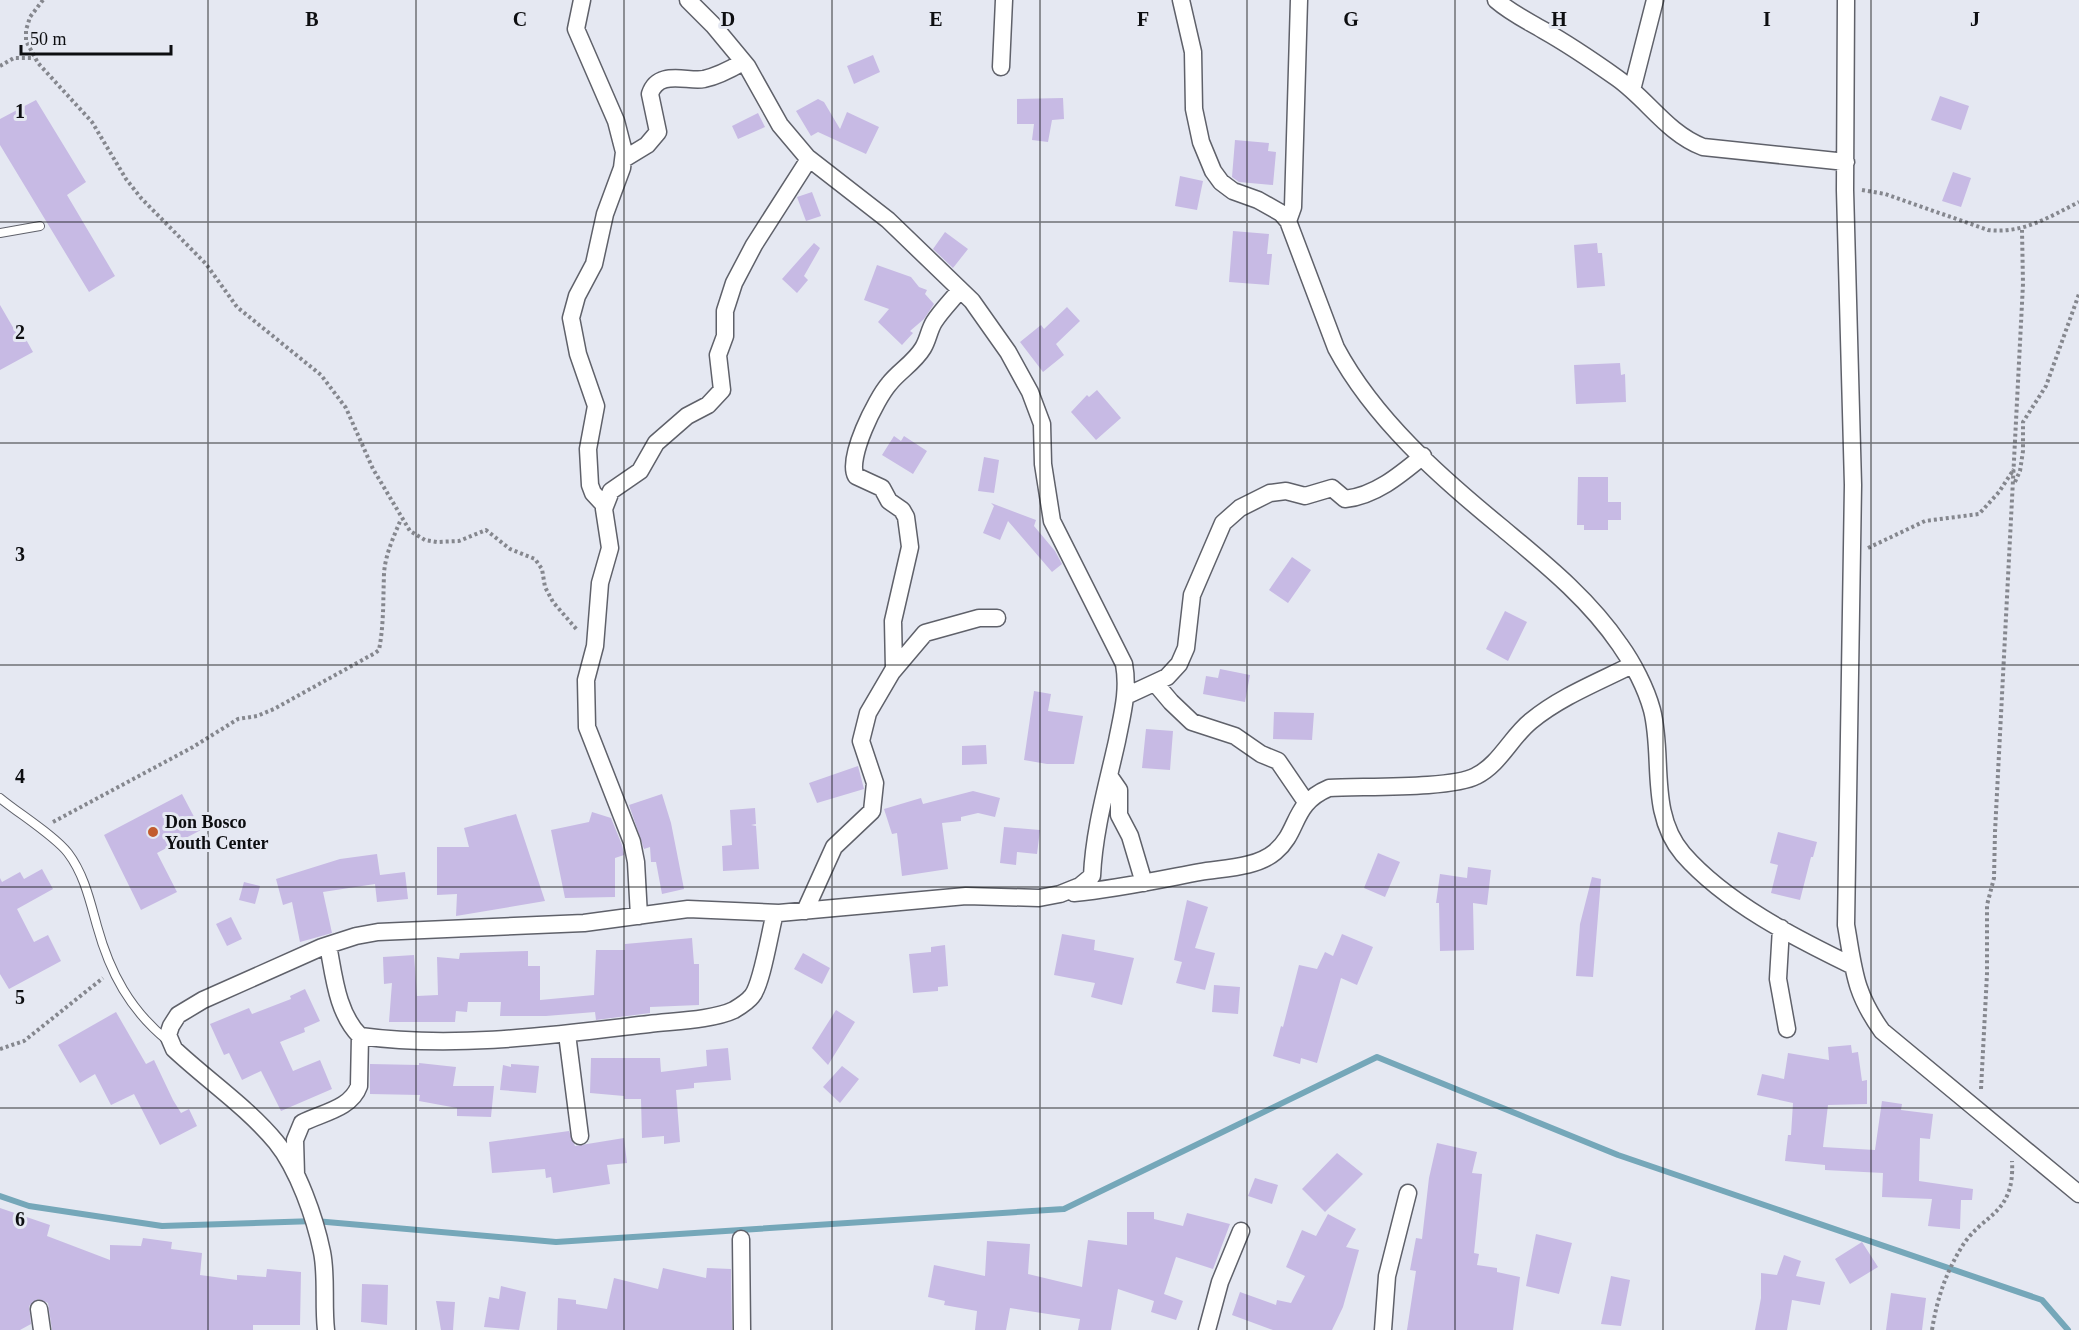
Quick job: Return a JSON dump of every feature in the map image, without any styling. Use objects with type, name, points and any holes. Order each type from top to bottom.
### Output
[{"type":"street","points":[[582,0],[576,29],[616,121],[624,159],[605,214],[594,264],[577,296],[571,318],[578,354],[596,406],[588,449],[590,485],[593,494],[605,506]]},
{"type":"street","points":[[688,0],[713,25],[743,62],[780,125],[809,159],[888,220],[972,302],[1008,352],[1030,392],[1042,424],[1043,464],[1052,521],[1124,664],[1126,696],[1110,777],[1098,822],[1092,876],[1087,882],[1060,894]]},
{"type":"street","points":[[1001,67],[1004,0]]},
{"type":"street","points":[[1181,0],[1192,43],[1194,109],[1201,142],[1213,171],[1221,182],[1233,191],[1258,200],[1281,213],[1288,221],[1344,362],[1401,435],[1453,486],[1535,554],[1590,607],[1622,646],[1652,710],[1658,789],[1668,827],[1682,852],[1702,872],[1749,908],[1781,928],[1853,966]]},
{"type":"street","points":[[1288,221],[1293,207],[1299,0]]},
{"type":"street","points":[[1496,0],[1522,20],[1542,29],[1632,90],[1665,124],[1703,147],[1846,162]]},
{"type":"street","points":[[1632,90],[1655,0]]},
{"type":"street","points":[[1846,0],[1845,190],[1852,556],[1846,925],[1853,975],[1865,1007],[1882,1031],[2079,1194]]},
{"type":"street","points":[[624,159],[647,145],[658,132],[650,94],[655,85],[675,77],[706,78],[743,62]]},
{"type":"street","points":[[639,916],[636,862],[632,842],[587,727],[586,680],[593,654],[600,583],[610,548],[605,506],[611,490],[640,471],[656,443],[687,416],[708,405],[722,390],[718,355],[725,336],[724,311],[734,283],[758,238],[809,159]]},
{"type":"street","points":[[894,669],[893,621],[910,547],[906,518],[902,510],[889,501],[882,488],[856,476],[852,466],[854,454],[882,393],[891,381],[908,368],[923,348],[934,322],[960,290]]},
{"type":"street","points":[[1126,696],[1167,677],[1179,664],[1186,648],[1192,595],[1223,523],[1258,498],[1281,491],[1305,496],[1332,488],[1345,499],[1366,494],[1387,484],[1423,456]]},
{"type":"street","points":[[805,911],[834,847],[872,811],[875,783],[861,741],[868,713],[894,669],[925,633],[971,620],[997,618]]},
{"type":"street","points":[[326,1330],[323,1254],[315,1221],[297,1179],[277,1143],[238,1104],[174,1049],[169,1042],[168,1035],[178,1015],[203,1000],[328,945],[378,932],[584,923],[688,909],[775,913],[966,896],[1039,898],[1113,890],[1243,866],[1274,853],[1306,802],[1316,794],[1329,788],[1452,783],[1476,776],[1500,757],[1512,739],[1533,719],[1632,665]]},
{"type":"street","points":[[1155,683],[1192,722],[1235,736],[1261,754],[1278,761],[1306,802]]},
{"type":"street","points":[[1110,777],[1119,790],[1119,815],[1130,836],[1144,883]]},
{"type":"street","points":[[328,945],[340,1000],[353,1029],[360,1036],[389,1040],[470,1040],[567,1034],[687,1020],[734,1010],[753,996],[759,982],[775,913]]},
{"type":"street","points":[[1781,928],[1778,979],[1787,1029]]},
{"type":"street","points":[[567,1034],[580,1136]]},
{"type":"street","points":[[297,1179],[295,1140],[297,1129],[302,1123],[340,1106],[356,1094],[360,1036]]},
{"type":"street","points":[[1383,1330],[1388,1275],[1408,1193]]},
{"type":"street","points":[[1207,1330],[1221,1282],[1241,1231]]},
{"type":"street","points":[[741,1239],[742,1330]]},
{"type":"street","points":[[39,1310],[42,1330]]},
{"type":"lane","points":[[0,233],[40,226]]},
{"type":"lane","points":[[0,798],[68,853],[77,868],[111,969],[124,995],[145,1022],[169,1042]]},
{"type":"path","points":[[43,0],[30,17],[26,30],[26,41],[35,58],[92,122],[126,179],[141,198],[206,264],[237,307],[321,375],[346,408],[363,450],[400,519],[410,531],[425,540],[437,542],[459,541],[486,530],[510,549],[535,559],[542,569],[545,587],[553,602],[573,624],[593,654]]},
{"type":"path","points":[[0,66],[14,58],[35,58]]},
{"type":"path","points":[[1845,190],[1868,190],[1885,194],[1988,230],[2022,230],[2079,202]]},
{"type":"path","points":[[1980,1111],[1987,974],[1987,904],[1995,868],[2024,285],[2022,230]]},
{"type":"path","points":[[2013,485],[2020,471],[2024,422],[2046,386],[2079,294]]},
{"type":"path","points":[[1852,556],[1925,521],[1979,514],[1999,492],[2014,468]]},
{"type":"path","points":[[40,830],[193,747],[238,719],[257,716],[274,709],[379,650],[384,619],[384,573],[387,554],[400,519]]},
{"type":"path","points":[[0,1049],[24,1041],[111,969]]},
{"type":"path","points":[[1932,1330],[1938,1294],[1962,1246],[2004,1205],[2013,1174],[2010,1137]]},
{"type":"building","points":[[873,55],[880,72],[854,84],[847,66]]},
{"type":"building","points":[[1940,96],[1969,106],[1961,130],[1931,120]]},
{"type":"building","points":[[1063,98],[1064,119],[1052,120],[1048,142],[1032,140],[1034,124],[1017,124],[1017,99]]},
{"type":"building","points":[[818,99],[824,102],[840,129],[847,112],[879,127],[866,154],[818,132],[811,136],[796,111]]},
{"type":"building","points":[[36,100],[86,182],[67,195],[115,276],[89,292],[0,145],[0,119]]},
{"type":"building","points":[[758,113],[765,127],[738,139],[732,126]]},
{"type":"building","points":[[1235,140],[1269,143],[1268,151],[1276,152],[1273,185],[1239,182],[1232,177]]},
{"type":"building","points":[[1953,172],[1971,178],[1961,207],[1942,201]]},
{"type":"building","points":[[1180,176],[1203,181],[1197,210],[1175,206]]},
{"type":"building","points":[[812,192],[821,216],[806,221],[797,197]]},
{"type":"building","points":[[1233,231],[1269,234],[1267,254],[1272,254],[1269,285],[1229,282]]},
{"type":"building","points":[[945,232],[968,249],[953,268],[933,249]]},
{"type":"building","points":[[814,243],[820,248],[804,276],[808,280],[797,293],[782,279]]},
{"type":"building","points":[[1597,243],[1598,253],[1602,253],[1605,286],[1577,288],[1574,245]]},
{"type":"building","points":[[877,265],[911,277],[919,287],[927,290],[925,294],[934,304],[924,319],[910,331],[913,333],[902,345],[878,322],[889,309],[864,300]]},
{"type":"building","points":[[0,305],[18,336],[23,334],[33,352],[0,370]]},
{"type":"building","points":[[1067,307],[1080,321],[1056,344],[1064,355],[1043,372],[1020,342],[1041,325],[1044,329]]},
{"type":"building","points":[[1620,363],[1621,375],[1625,374],[1626,402],[1576,404],[1574,365]]},
{"type":"building","points":[[1097,390],[1121,418],[1096,440],[1071,412],[1087,395],[1089,397]]},
{"type":"building","points":[[894,436],[901,441],[904,436],[927,451],[913,474],[882,455]]},
{"type":"building","points":[[984,457],[999,460],[994,493],[978,491]]},
{"type":"building","points":[[1578,477],[1608,477],[1608,502],[1621,502],[1621,520],[1608,520],[1608,530],[1584,530],[1584,525],[1577,525]]},
{"type":"building","points":[[991,503],[1036,520],[1034,526],[1055,551],[1062,564],[1052,572],[1008,521],[1000,540],[983,533],[994,506]]},
{"type":"building","points":[[1292,557],[1311,570],[1288,603],[1269,590]]},
{"type":"building","points":[[1505,611],[1527,622],[1508,661],[1486,649]]},
{"type":"building","points":[[1220,669],[1250,675],[1245,702],[1203,694],[1206,676],[1218,678]]},
{"type":"building","points":[[1034,691],[1051,694],[1048,711],[1083,716],[1074,764],[1047,764],[1024,760]]},
{"type":"building","points":[[1274,712],[1314,713],[1312,740],[1273,739]]},
{"type":"building","points":[[1146,729],[1173,731],[1170,770],[1142,768]]},
{"type":"building","points":[[986,745],[987,764],[962,765],[962,746]]},
{"type":"building","points":[[858,766],[864,789],[817,803],[809,783]]},
{"type":"building","points":[[973,791],[1000,798],[995,817],[978,813],[961,817],[961,821],[942,823],[948,869],[902,876],[897,833],[892,834],[884,809],[921,798],[923,804]]},
{"type":"building","name":"Don Bosco Youth Center","points":[[182,794],[201,830],[157,853],[177,892],[141,910],[104,835]]},
{"type":"building","points":[[662,794],[671,823],[684,889],[662,894],[656,862],[651,862],[650,847],[644,849],[629,805]]},
{"type":"building","points":[[755,808],[756,824],[751,825],[756,826],[759,869],[723,871],[722,846],[732,845],[730,810]]},
{"type":"building","points":[[592,812],[611,818],[622,845],[624,855],[615,858],[615,897],[565,898],[551,830],[589,822]]},
{"type":"building","points":[[516,814],[545,901],[456,916],[457,894],[437,895],[437,847],[469,847],[464,828]]},
{"type":"building","points":[[1004,827],[1040,830],[1037,854],[1017,852],[1016,865],[1000,863]]},
{"type":"building","points":[[1778,832],[1817,842],[1800,900],[1771,893],[1778,865],[1770,863]]},
{"type":"building","points":[[1378,853],[1400,862],[1385,897],[1364,888]]},
{"type":"building","points":[[377,854],[380,875],[405,872],[408,899],[377,902],[375,884],[323,892],[332,933],[300,942],[292,902],[283,905],[276,879],[340,859]]},
{"type":"building","points":[[1468,867],[1491,870],[1487,905],[1473,903],[1474,950],[1440,951],[1439,903],[1436,903],[1440,874],[1467,878]]},
{"type":"building","points":[[42,869],[53,889],[17,909],[34,942],[48,935],[61,961],[9,989],[0,974],[0,878],[2,882],[20,872],[24,879]]},
{"type":"building","points":[[1592,877],[1601,879],[1593,977],[1576,976],[1580,924]]},
{"type":"building","points":[[244,882],[260,886],[255,904],[239,900]]},
{"type":"building","points":[[1187,900],[1208,907],[1195,948],[1215,953],[1205,990],[1176,983],[1182,962],[1174,960]]},
{"type":"building","points":[[231,917],[242,939],[227,946],[216,924]]},
{"type":"building","points":[[1062,934],[1095,940],[1094,950],[1134,958],[1122,1005],[1091,997],[1095,983],[1054,975]]},
{"type":"building","points":[[1342,934],[1373,947],[1357,985],[1341,978],[1317,1063],[1301,1058],[1300,1064],[1273,1056],[1299,965],[1317,969],[1325,952],[1333,956]]},
{"type":"building","points":[[692,938],[694,964],[699,964],[699,1005],[650,1007],[650,1013],[596,1020],[595,1012],[546,1016],[500,1016],[501,1002],[468,1002],[467,1012],[456,1011],[455,1022],[389,1022],[392,983],[384,984],[383,957],[414,955],[417,996],[438,995],[437,957],[459,959],[460,953],[528,951],[528,966],[540,966],[540,1000],[594,995],[596,950],[625,950],[625,944]]},
{"type":"building","points":[[945,945],[948,986],[938,987],[938,991],[913,993],[909,954],[931,952],[931,947]]},
{"type":"building","points":[[803,953],[830,968],[822,984],[794,969]]},
{"type":"building","points":[[1214,985],[1240,987],[1238,1014],[1212,1012]]},
{"type":"building","points":[[305,989],[320,1021],[304,1028],[305,1032],[280,1042],[293,1071],[320,1060],[332,1089],[281,1111],[261,1071],[242,1080],[229,1053],[224,1055],[210,1024],[249,1008],[252,1014],[291,999],[290,996]]},
{"type":"building","points":[[836,1010],[855,1022],[828,1065],[812,1048]]},
{"type":"building","points":[[116,1012],[146,1064],[154,1060],[181,1113],[189,1109],[197,1126],[160,1145],[134,1094],[111,1105],[95,1074],[80,1083],[58,1045]]},
{"type":"building","points":[[1851,1045],[1852,1053],[1858,1052],[1862,1081],[1867,1080],[1867,1104],[1828,1105],[1823,1147],[1875,1150],[1882,1101],[1902,1104],[1901,1110],[1933,1114],[1930,1139],[1920,1138],[1919,1181],[1973,1189],[1972,1200],[1961,1200],[1960,1229],[1928,1226],[1932,1199],[1882,1197],[1883,1173],[1825,1170],[1825,1165],[1785,1161],[1788,1135],[1791,1135],[1793,1103],[1757,1095],[1762,1074],[1784,1079],[1788,1053],[1829,1060],[1828,1047]]},
{"type":"building","points":[[728,1048],[731,1080],[694,1083],[694,1088],[676,1090],[680,1142],[664,1144],[664,1136],[642,1138],[641,1099],[624,1099],[624,1096],[590,1093],[591,1058],[660,1058],[661,1072],[707,1066],[706,1050]]},
{"type":"building","points":[[419,1063],[456,1067],[453,1086],[494,1086],[491,1117],[457,1116],[457,1108],[419,1101],[420,1095],[370,1094],[370,1064],[419,1065]]},
{"type":"building","points":[[511,1064],[539,1066],[536,1093],[500,1090],[503,1065],[511,1067]]},
{"type":"building","points":[[842,1066],[859,1079],[840,1103],[823,1087]]},
{"type":"building","points":[[569,1131],[575,1146],[624,1138],[627,1163],[607,1165],[610,1184],[553,1193],[551,1177],[546,1178],[545,1169],[492,1173],[489,1142]]},
{"type":"building","points":[[1437,1143],[1477,1152],[1472,1173],[1482,1174],[1474,1253],[1479,1254],[1477,1265],[1497,1268],[1497,1272],[1520,1277],[1513,1330],[1407,1330],[1416,1271],[1410,1270],[1416,1238],[1422,1239],[1429,1178]]},
{"type":"building","points":[[1337,1153],[1363,1174],[1325,1212],[1302,1189]]},
{"type":"building","points":[[1255,1178],[1278,1185],[1272,1204],[1248,1196]]},
{"type":"building","points":[[0,1208],[50,1225],[47,1236],[110,1260],[110,1245],[141,1246],[143,1238],[172,1242],[171,1249],[202,1253],[200,1275],[237,1280],[237,1275],[266,1277],[267,1269],[301,1272],[300,1325],[253,1325],[253,1330],[52,1330],[48,1303],[38,1299],[29,1306],[31,1324],[20,1330],[0,1330]]},
{"type":"building","points":[[1127,1212],[1154,1212],[1154,1219],[1183,1226],[1187,1213],[1230,1224],[1213,1269],[1176,1257],[1164,1294],[1183,1301],[1176,1320],[1151,1312],[1154,1301],[1118,1289],[1111,1330],[1078,1330],[1080,1319],[1010,1308],[1006,1330],[975,1330],[977,1311],[944,1305],[945,1301],[928,1297],[934,1265],[985,1276],[987,1241],[1030,1244],[1028,1274],[1082,1287],[1088,1240],[1127,1245]]},
{"type":"building","points":[[1328,1214],[1356,1229],[1346,1247],[1359,1250],[1343,1307],[1332,1330],[1273,1330],[1232,1315],[1240,1292],[1276,1305],[1277,1300],[1291,1303],[1305,1276],[1286,1267],[1302,1230],[1316,1236]]},
{"type":"building","points":[[1536,1234],[1572,1243],[1559,1294],[1526,1286]]},
{"type":"building","points":[[1862,1242],[1878,1267],[1850,1284],[1835,1259]]},
{"type":"building","points":[[1784,1255],[1801,1261],[1796,1276],[1825,1282],[1820,1305],[1792,1300],[1787,1330],[1755,1330],[1761,1298],[1761,1273],[1777,1275]]},
{"type":"building","points":[[663,1268],[706,1278],[707,1268],[731,1269],[732,1330],[557,1330],[558,1298],[576,1300],[576,1304],[607,1309],[614,1278],[658,1289]]},
{"type":"building","points":[[1611,1276],[1630,1280],[1621,1326],[1601,1324]]},
{"type":"building","points":[[362,1284],[388,1285],[387,1325],[361,1322]]},
{"type":"building","points":[[501,1286],[526,1292],[519,1330],[484,1327],[489,1297],[499,1299]]},
{"type":"building","points":[[1891,1293],[1926,1298],[1922,1330],[1886,1330]]},
{"type":"building","points":[[436,1301],[455,1302],[453,1330],[441,1330]]},
{"type":"waterway","points":[[0,1196],[29,1206],[162,1226],[315,1221],[556,1242],[1064,1209],[1377,1057],[1618,1155],[2042,1300],[2068,1330]]},
{"type":"place","name":"Don Bosco Youth Center","points":[[153,832]]}]
